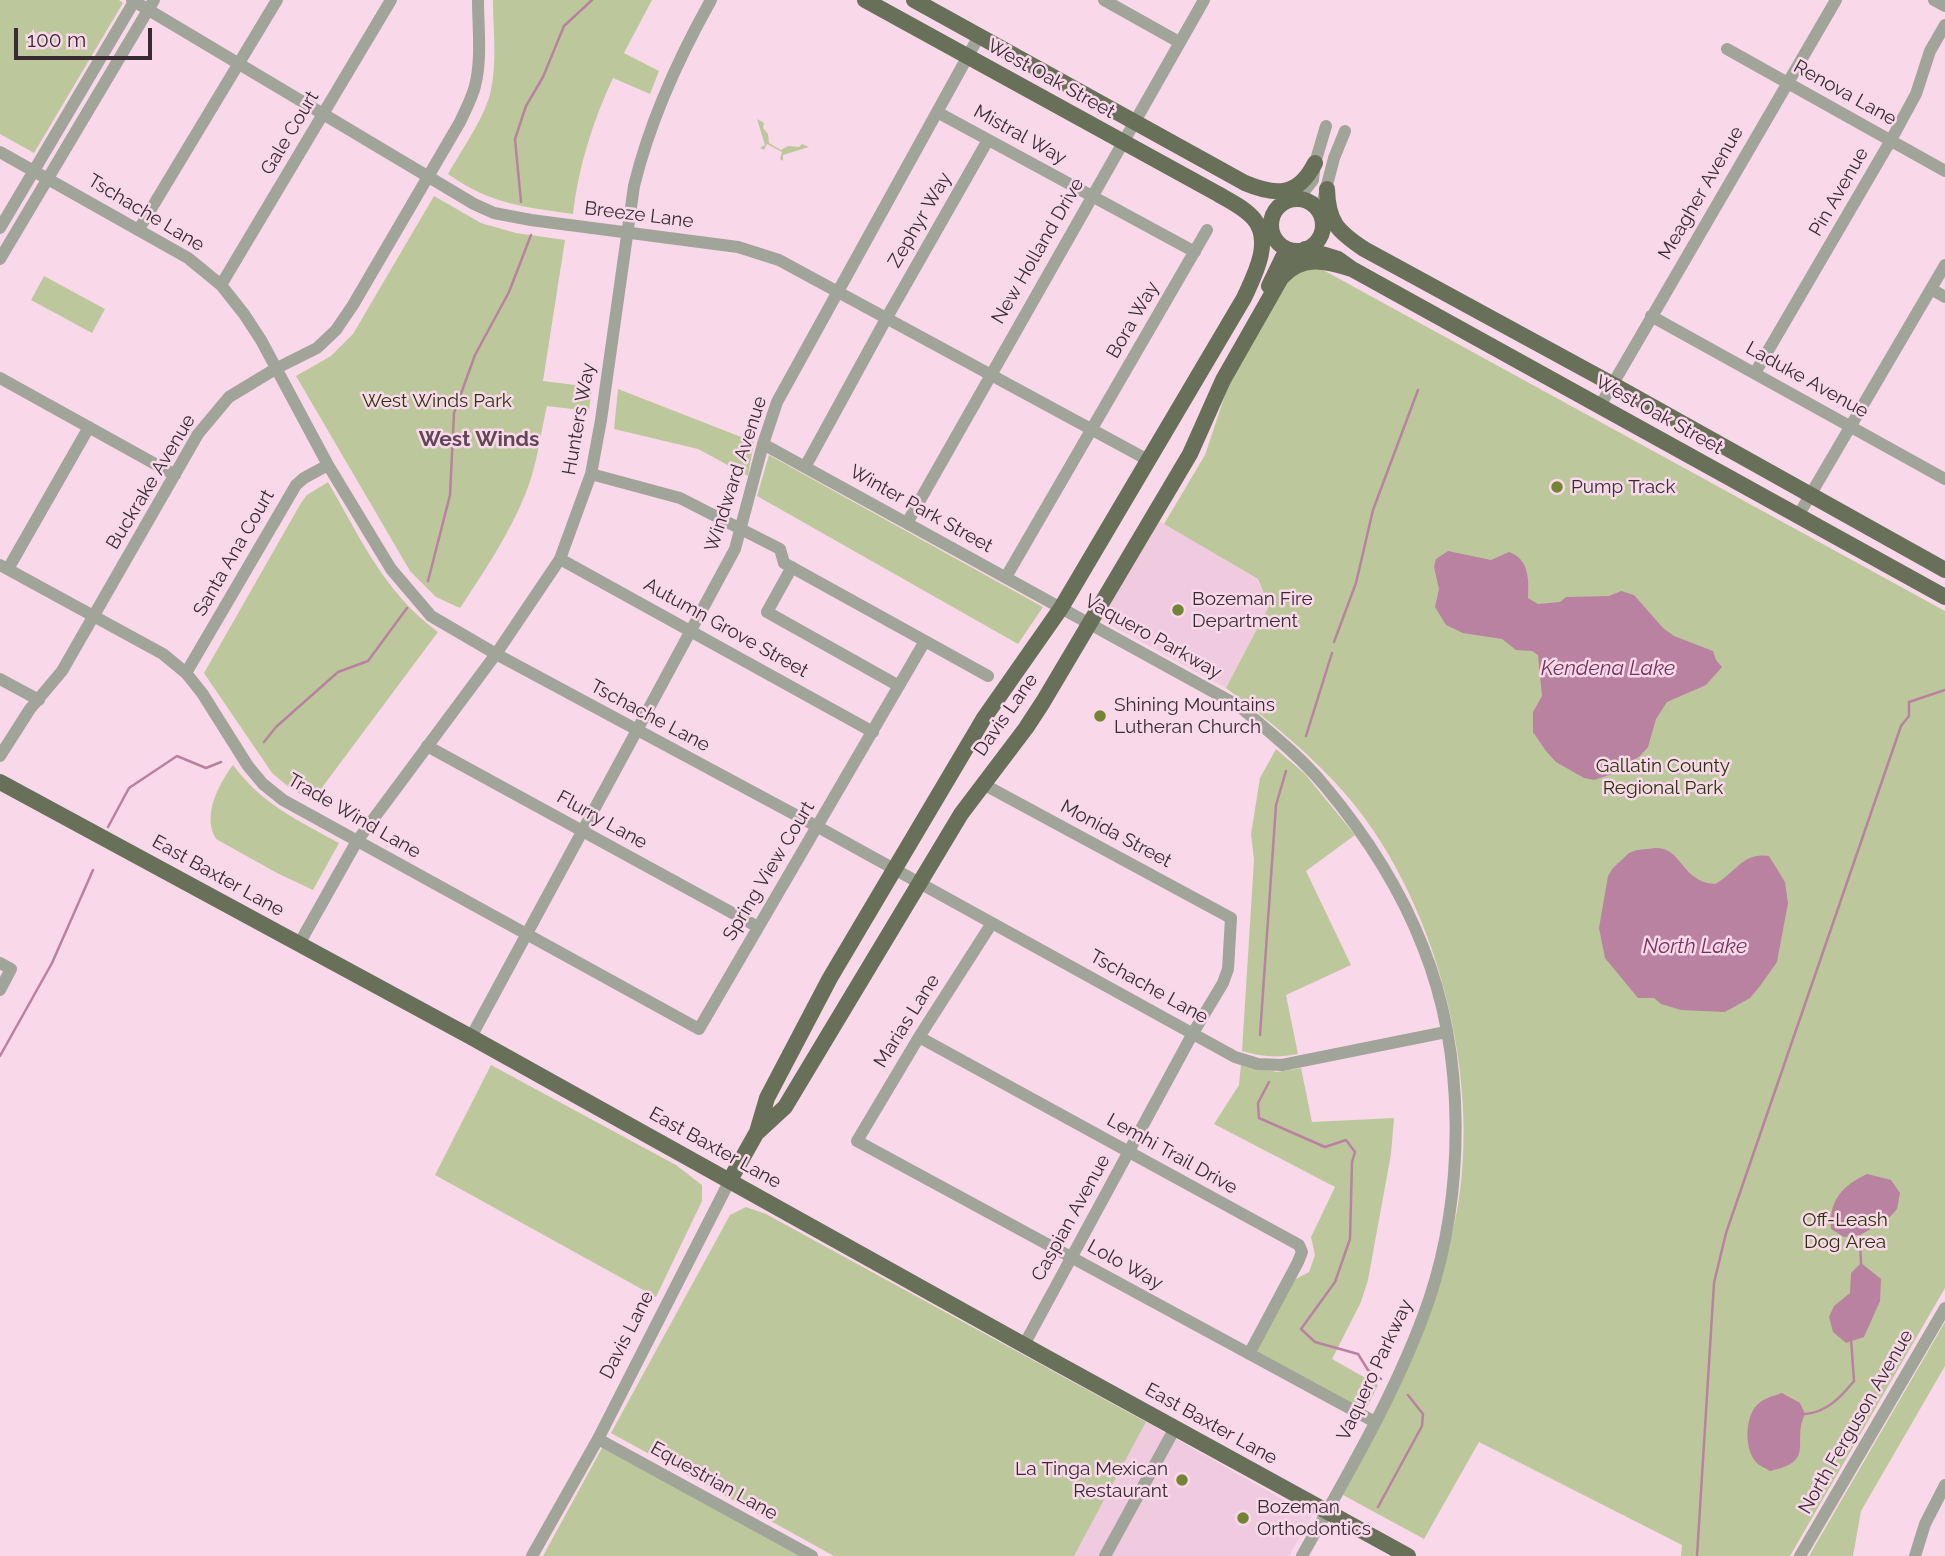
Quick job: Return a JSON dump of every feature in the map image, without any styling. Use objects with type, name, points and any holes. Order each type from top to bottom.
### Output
[{"type":"main road","name":"West Oak Street","points":[[865,0],[1218,194]]},
{"type":"main road","name":"West Oak Street","points":[[914,0],[1245,183]]},
{"type":"main road","points":[[1245,183],[1261,189],[1285,191],[1302,183],[1315,163]]},
{"type":"main road","points":[[1245,183],[1268,198],[1314,205],[1336,242],[1388,263]]},
{"type":"main road","points":[[1327,189],[1329,214],[1339,231],[1388,263]]},
{"type":"main road","points":[[1218,194],[1237,198],[1262,212],[1282,246],[1338,259],[1352,269]]},
{"type":"main road","points":[[1218,194],[1254,218],[1262,235],[1260,257],[1244,298]]},
{"type":"main road","points":[[1244,298],[1266,259],[1276,210],[1293,200]]},
{"type":"main road","points":[[1264,305],[1277,265],[1283,257],[1301,250],[1319,238],[1321,219]]},
{"type":"main road","points":[[1264,305],[1283,275],[1304,262],[1319,260],[1352,269]]},
{"type":"main road","name":"West Oak Street","points":[[1388,263],[1612,384],[1945,570]]},
{"type":"main road","name":"West Oak Street","points":[[1352,269],[1945,597]]},
{"type":"main road","name":"Davis Lane","points":[[730,1180],[757,1132],[767,1098],[817,1002],[984,718],[1061,608],[1244,298]]},
{"type":"main road","name":"Davis Lane","points":[[757,1132],[785,1107],[961,814],[1027,728],[1190,454],[1223,380],[1264,305]]},
{"type":"main road","name":"East Baxter Lane","points":[[0,782],[471,1037],[1408,1556]]},
{"type":"street","points":[[0,228],[133,0]]},
{"type":"street","name":"Breeze Lane","points":[[133,0],[151,5],[240,64],[474,204],[494,213],[531,220],[738,247],[779,260],[1148,460]]},
{"type":"street","points":[[139,229],[277,0]]},
{"type":"street","name":"Gale Court","points":[[220,285],[391,0]]},
{"type":"street","name":"Buckrake Avenue","points":[[0,756],[17,727],[62,671],[198,434],[229,397],[317,348],[336,330],[460,122],[476,85],[478,0]]},
{"type":"street","name":"Hunters Way","points":[[299,944],[357,841],[496,654],[559,559],[591,474],[634,186],[647,139],[679,60],[711,0]]},
{"type":"street","points":[[1104,0],[1178,42]]},
{"type":"street","name":"New Holland Drive","points":[[906,523],[1204,0]]},
{"type":"street","name":"Meagher Avenue","points":[[1600,406],[1836,0]]},
{"type":"street","points":[[1934,0],[1945,6]]},
{"type":"street","points":[[0,259],[151,5]]},
{"type":"street","name":"Pin Avenue","points":[[1755,373],[1891,140],[1916,94],[1930,51],[1945,25]]},
{"type":"street","name":"Windward Avenue","points":[[471,1037],[735,549],[777,402],[979,36]]},
{"type":"street","name":"Renova Lane","points":[[1727,49],[1945,170]]},
{"type":"street","name":"Mistral Way","points":[[937,112],[1195,252]]},
{"type":"street","points":[[1293,200],[1313,180],[1326,126]]},
{"type":"street","points":[[1321,219],[1334,158],[1345,131]]},
{"type":"street","name":"Zephyr Way","points":[[805,467],[988,140]]},
{"type":"street","name":"Tschache Lane","points":[[0,152],[188,258],[220,285],[244,314],[277,368],[328,466],[391,569],[431,616],[1235,1057],[1258,1064],[1282,1065],[1446,1032]]},
{"type":"street","name":"Bora Way","points":[[1006,577],[1207,230]]},
{"type":"street","points":[[1798,516],[1945,265]]},
{"type":"street","points":[[1931,289],[1945,297]]},
{"type":"street","name":"Laduke Avenue","points":[[1651,316],[1945,479]]},
{"type":"street","points":[[0,379],[174,475]]},
{"type":"street","points":[[4,567],[89,427]]},
{"type":"street","name":"Winter Park Street","points":[[763,444],[1061,608]]},
{"type":"street","name":"Santa Ana Court","points":[[186,673],[296,485],[328,466]]},
{"type":"street","points":[[591,474],[680,498],[741,529],[780,549],[784,563],[792,568],[988,676]]},
{"type":"street","name":"Autumn Grove Street","points":[[559,559],[873,732]]},
{"type":"street","name":"Trade Wind Lane","points":[[4,567],[163,654],[186,673],[202,693],[248,766],[263,784],[283,800],[699,1029]]},
{"type":"street","points":[[792,568],[767,612],[899,686]]},
{"type":"street","name":"Vaquero Parkway","points":[[1061,608],[1239,706],[1302,762],[1350,818],[1378,857],[1423,947],[1439,995],[1446,1032],[1456,1128],[1451,1211],[1443,1253],[1429,1299],[1400,1373],[1302,1556]]},
{"type":"street","name":"Spring View Court","points":[[699,1029],[925,641]]},
{"type":"street","points":[[0,679],[39,700]]},
{"type":"street","name":"Flurry Lane","points":[[427,746],[758,927]]},
{"type":"street","name":"Monida Street","points":[[983,784],[1231,918]]},
{"type":"street","name":"Caspian Avenue","points":[[1024,1345],[1193,1033],[1223,984],[1228,968],[1231,918]]},
{"type":"street","name":"Marias Lane","points":[[857,1141],[992,923]]},
{"type":"street","points":[[0,964],[10,970],[0,990]]},
{"type":"street","name":"Lemhi Trail Drive","points":[[919,1037],[1300,1245],[1303,1252],[1249,1354]]},
{"type":"street","name":"Lolo Way","points":[[857,1141],[1375,1422]]},
{"type":"street","name":"Davis Lane","points":[[532,1556],[598,1439],[730,1180]]},
{"type":"street","name":"North Ferguson Avenue","points":[[1800,1556],[1945,1308]]},
{"type":"street","points":[[1110,1554],[1175,1428]]},
{"type":"street","name":"Equestrian Lane","points":[[598,1439],[812,1556]]},
{"type":"street","points":[[1915,1556],[1925,1524],[1945,1485]]},
{"type":"shaded area","points":[[1158,520],[1257,579],[1269,606],[1226,688],[1100,619]]},
{"type":"shaded area","points":[[1146,1422],[1312,1516],[1289,1556],[1074,1556]]},
{"type":"green space","points":[[0,0],[119,0],[123,3],[34,153],[0,134]]},
{"type":"green space","points":[[493,0],[652,0],[624,53],[659,71],[650,94],[613,78],[587,145],[573,214],[508,203],[478,192],[448,174],[476,127],[489,98],[494,62]]},
{"type":"green space","points":[[757,119],[764,123],[763,128],[768,134],[769,143],[781,150],[802,144],[809,147],[783,155],[783,161],[780,159],[782,152],[767,144],[764,150],[760,148],[765,145]]},
{"type":"green space","name":"West Winds Park","points":[[434,196],[481,223],[516,233],[565,240],[543,381],[592,387],[589,411],[547,406],[525,495],[487,567],[460,608],[436,597],[410,571],[296,376],[331,356],[353,334]]},
{"type":"green space","name":"Gallatin County Regional Park","points":[[1314,265],[1945,611],[1945,1288],[1790,1556],[1681,1556],[1682,1545],[1479,1442],[1424,1539],[1343,1495],[1404,1377],[1450,1242],[1461,1187],[1464,1129],[1460,1069],[1449,1008],[1432,949],[1409,894],[1381,842],[1348,797],[1320,767],[1226,688],[1269,606],[1258,579],[1164,524],[1205,455],[1228,386],[1288,280]]},
{"type":"green space","points":[[44,276],[105,309],[92,333],[31,300]]},
{"type":"green space","points":[[618,389],[754,442],[748,476],[698,449],[614,429]]},
{"type":"green space","points":[[769,455],[1043,607],[1018,644],[757,496]]},
{"type":"green space","points":[[328,482],[388,582],[419,616],[438,632],[312,801],[272,773],[204,673],[301,503],[307,495]]},
{"type":"green space","points":[[1276,749],[1305,774],[1355,835],[1306,871],[1351,965],[1286,995],[1298,1054],[1263,1056],[1242,1051],[1254,860],[1251,834],[1260,778]]},
{"type":"green space","points":[[233,765],[268,801],[339,843],[313,890],[216,839],[212,830],[211,811],[217,791]]},
{"type":"green space","points":[[1241,1064],[1277,1072],[1301,1068],[1312,1122],[1394,1118],[1391,1154],[1368,1280],[1361,1302],[1332,1359],[1378,1385],[1365,1411],[1254,1352],[1294,1280],[1309,1272],[1315,1255],[1311,1237],[1335,1187],[1214,1124],[1239,1085]]},
{"type":"green space","points":[[491,1065],[676,1165],[702,1185],[702,1201],[656,1297],[435,1175]]},
{"type":"green space","points":[[746,1207],[766,1214],[1146,1422],[1074,1556],[834,1556],[611,1433],[730,1215]]},
{"type":"green space","points":[[1945,1322],[1945,1366],[1861,1511],[1853,1556],[1809,1556]]},
{"type":"green space","points":[[602,1448],[802,1556],[543,1556]]},
{"type":"water","name":"Kendena Lake","points":[[1448,551],[1491,560],[1509,552],[1516,555],[1526,570],[1528,598],[1538,604],[1560,602],[1566,597],[1609,596],[1621,591],[1634,595],[1663,628],[1674,636],[1713,651],[1722,667],[1706,685],[1667,702],[1656,719],[1648,747],[1640,756],[1615,773],[1594,780],[1584,778],[1556,762],[1533,732],[1533,712],[1542,696],[1538,655],[1532,651],[1516,650],[1502,639],[1463,633],[1446,625],[1435,607],[1439,589],[1434,567],[1436,559]]},
{"type":"water","name":"North Lake","points":[[1656,848],[1671,853],[1695,877],[1715,884],[1746,860],[1769,856],[1785,882],[1788,903],[1777,962],[1750,998],[1725,1012],[1681,1010],[1661,1004],[1654,998],[1638,998],[1605,958],[1599,928],[1608,876],[1629,853]]},
{"type":"water","points":[[1867,1174],[1891,1180],[1900,1193],[1897,1209],[1888,1219],[1860,1235],[1844,1237],[1831,1229],[1832,1210],[1844,1189]]},
{"type":"water","points":[[1861,1263],[1881,1279],[1880,1301],[1864,1337],[1846,1343],[1833,1332],[1829,1317],[1834,1306],[1850,1293],[1851,1273]]},
{"type":"water","points":[[1782,1393],[1800,1403],[1805,1414],[1801,1424],[1800,1450],[1793,1462],[1770,1471],[1757,1463],[1752,1456],[1748,1425],[1757,1405]]},
{"type":"waterway","points":[[521,202],[515,139],[526,106],[543,77],[564,26],[592,0]]},
{"type":"waterway","points":[[428,581],[450,495],[454,413],[475,355],[509,292],[531,235]]},
{"type":"waterway","points":[[1334,642],[1356,583],[1373,510],[1418,390]]},
{"type":"waterway","points":[[264,742],[276,727],[338,672],[368,661],[407,608]]},
{"type":"waterway","points":[[1306,736],[1332,653]]},
{"type":"waterway","points":[[1697,1556],[1714,1283],[1726,1233],[1901,726],[1909,716],[1909,702],[1945,690]]},
{"type":"waterway","points":[[108,827],[129,788],[177,756],[206,768],[221,762]]},
{"type":"waterway","points":[[1260,1035],[1276,805],[1286,771]]},
{"type":"waterway","points":[[0,1056],[52,963],[93,870]]},
{"type":"waterway","points":[[1269,1082],[1258,1103],[1259,1118],[1325,1147],[1346,1140],[1355,1152],[1352,1162],[1350,1239],[1335,1282],[1301,1329],[1315,1342],[1358,1354],[1368,1370],[1381,1379]]},
{"type":"waterway","points":[[1860,1235],[1861,1265]]},
{"type":"waterway","points":[[1805,1414],[1832,1403],[1854,1381],[1851,1339]]},
{"type":"waterway","points":[[1378,1507],[1422,1426],[1423,1414],[1408,1395]]},
{"type":"place","name":"Pump Track","points":[[1557,487]]},
{"type":"place","name":"Bozeman Fire Department","points":[[1178,610]]},
{"type":"place","name":"Shining Mountains Lutheran Church","points":[[1100,716]]},
{"type":"place","name":"La Tinga Mexican Restaurant","points":[[1182,1480]]},
{"type":"place","name":"Bozeman Orthodontics","points":[[1243,1518]]},
{"type":"district","name":"West Winds","points":[[479,440]]},
{"type":"park label","name":"Off-Leash Dog Area","points":[[1845,1231]]}]
